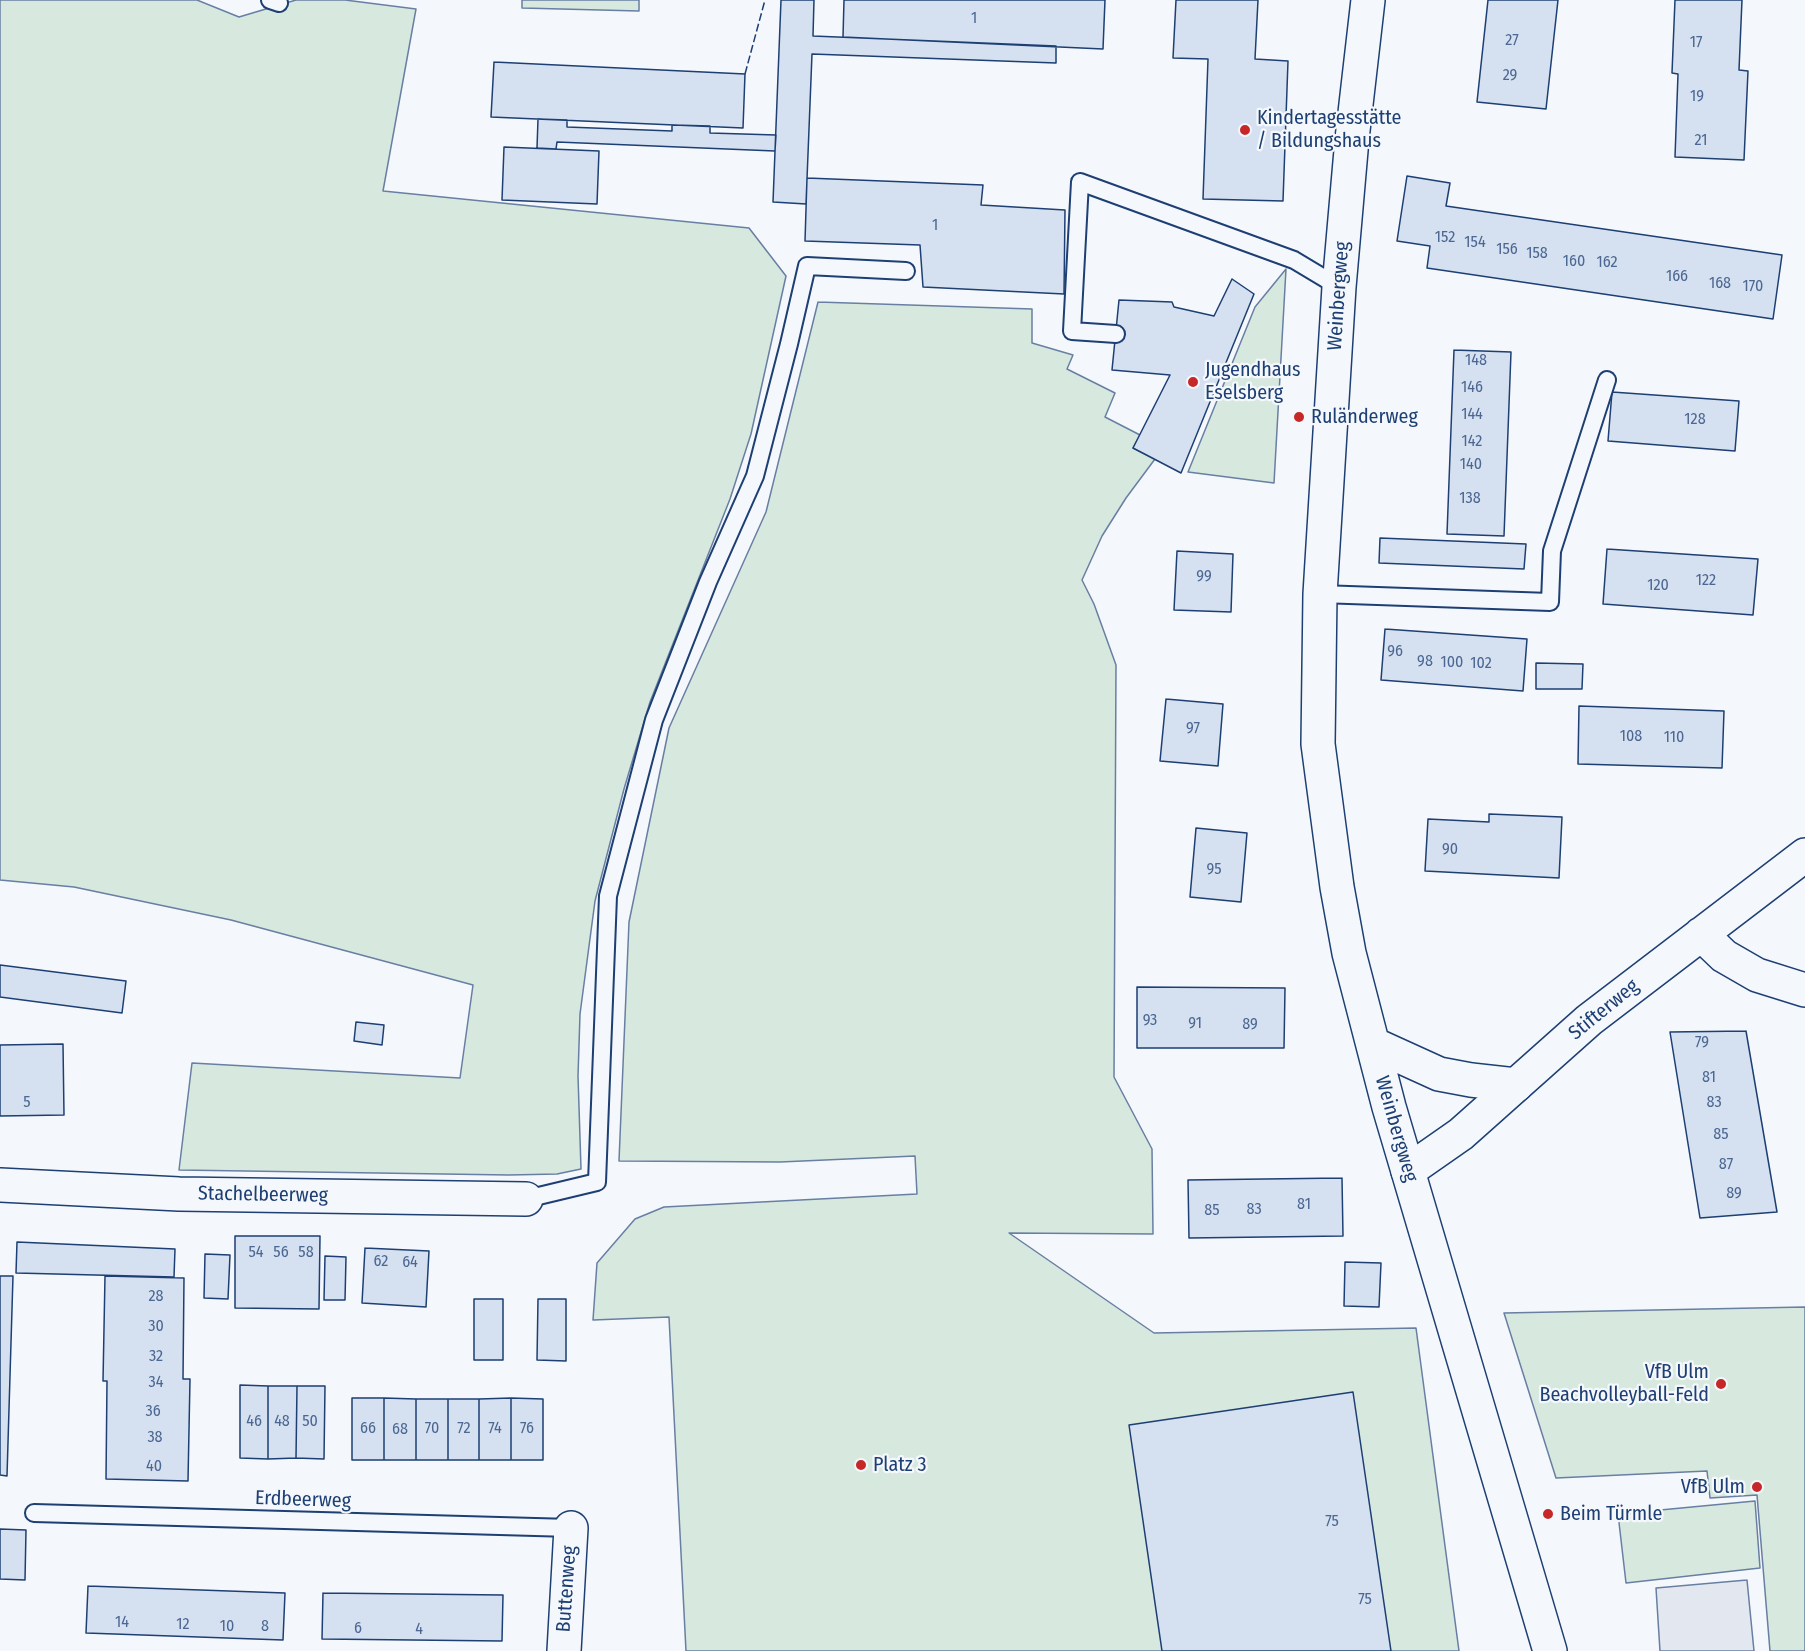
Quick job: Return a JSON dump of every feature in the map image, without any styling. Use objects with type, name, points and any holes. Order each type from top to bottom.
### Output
[{"type":"street","name":"Weinbergweg","points":[[1368,0],[1352,139],[1339,287],[1320,594],[1318,744],[1327,818],[1349,953],[1372,1044],[1550,1651]]},
{"type":"street","name":"Stifterweg","points":[[1408,1171],[1461,1134],[1589,1020],[1805,855]]},
{"type":"street","points":[[1701,934],[1724,956],[1757,975],[1805,990]]},
{"type":"street","points":[[1372,1044],[1439,1074],[1516,1085]]},
{"type":"street","name":"Stachelbeerweg","points":[[0,1185],[178,1194],[526,1199]]},
{"type":"street","name":"Buttenweg","points":[[564,1651],[571,1528]]},
{"type":"lane","points":[[1116,334],[1072,331],[1080,182],[1294,260],[1339,287]]},
{"type":"lane","points":[[526,1199],[597,1182],[608,896],[654,720],[708,582],[755,476],[807,266],[906,271]]},
{"type":"lane","points":[[1320,594],[1550,602],[1552,551],[1607,381]]},
{"type":"lane","name":"Erdbeerweg","points":[[34,1513],[571,1528]]},
{"type":"shaded area","points":[[0,0],[197,0],[239,17],[296,0],[345,0],[416,9],[383,191],[749,228],[786,276],[751,434],[730,499],[650,702],[624,789],[595,901],[580,1014],[578,1076],[581,1169],[557,1174],[509,1175],[179,1170],[192,1063],[460,1078],[473,985],[231,920],[74,887],[0,880]]},
{"type":"shaded area","points":[[522,0],[639,0],[639,11],[522,8]]},
{"type":"shaded area","points":[[1286,269],[1274,483],[1188,472],[1255,307]]},
{"type":"shaded area","points":[[818,302],[1032,309],[1032,343],[1073,355],[1067,369],[1115,393],[1105,417],[1140,435],[1133,448],[1155,459],[1102,536],[1082,580],[1094,604],[1116,665],[1114,1077],[1152,1149],[1153,1234],[1009,1233],[1154,1333],[1416,1328],[1459,1651],[686,1651],[669,1317],[593,1320],[597,1263],[635,1219],[664,1207],[917,1194],[915,1156],[780,1162],[619,1161],[629,922],[669,728],[766,512]]},
{"type":"shaded area","name":"VfB Ulm","points":[[1805,1307],[1805,1651],[1770,1651],[1757,1495],[1710,1498],[1707,1471],[1556,1478],[1504,1313]]},
{"type":"shaded area","points":[[1755,1501],[1760,1568],[1626,1583],[1618,1514]]},
{"type":"shaded area","points":[[1747,1580],[1754,1651],[1660,1651],[1656,1588]]},
{"type":"building","points":[[781,0],[814,0],[813,36],[1056,46],[1056,63],[812,54],[806,204],[773,202]]},
{"type":"building","points":[[844,0],[1105,0],[1103,49],[843,37]]},
{"type":"building","name":"Kindertagesstätte / Bildungshaus","points":[[1176,0],[1258,0],[1255,59],[1288,61],[1283,201],[1203,199],[1208,59],[1173,58]]},
{"type":"building","points":[[1488,0],[1558,0],[1546,109],[1477,102]]},
{"type":"building","points":[[1675,0],[1742,0],[1739,70],[1748,71],[1744,160],[1675,157],[1678,74],[1672,73]]},
{"type":"building","points":[[494,62],[745,74],[743,128],[491,117]]},
{"type":"building","points":[[538,119],[567,120],[567,127],[672,131],[672,125],[710,126],[710,133],[776,135],[775,151],[557,142],[556,149],[537,148]]},
{"type":"building","points":[[504,147],[599,151],[597,204],[502,200]]},
{"type":"building","points":[[1407,176],[1450,183],[1446,206],[1782,255],[1773,319],[1427,268],[1430,246],[1397,241]]},
{"type":"building","points":[[807,178],[983,185],[981,205],[1065,210],[1064,294],[923,287],[920,245],[805,241]]},
{"type":"building","name":"Jugendhaus Eselsberg","points":[[1232,279],[1254,294],[1181,473],[1133,448],[1170,375],[1112,370],[1119,300],[1172,302],[1174,307],[1214,316]]},
{"type":"building","points":[[1454,350],[1511,352],[1504,536],[1447,534]]},
{"type":"building","points":[[1612,392],[1739,401],[1735,451],[1608,441]]},
{"type":"building","points":[[1380,538],[1526,544],[1524,569],[1379,563]]},
{"type":"building","points":[[1607,549],[1758,559],[1753,615],[1603,604]]},
{"type":"building","points":[[1177,551],[1233,554],[1231,612],[1174,610]]},
{"type":"building","points":[[1385,629],[1527,639],[1523,691],[1381,680]]},
{"type":"building","points":[[1536,663],[1583,664],[1582,689],[1536,689]]},
{"type":"building","points":[[1166,699],[1223,704],[1218,766],[1160,761]]},
{"type":"building","points":[[1579,706],[1724,711],[1722,768],[1578,764]]},
{"type":"building","points":[[1489,814],[1562,817],[1559,878],[1425,871],[1428,819],[1489,822]]},
{"type":"building","points":[[1196,828],[1247,833],[1241,902],[1190,897]]},
{"type":"building","points":[[0,965],[126,981],[122,1013],[0,997]]},
{"type":"building","points":[[1137,987],[1285,988],[1284,1048],[1137,1048]]},
{"type":"building","points":[[356,1022],[384,1025],[382,1045],[354,1041]]},
{"type":"building","points":[[1746,1031],[1777,1212],[1700,1218],[1670,1032]]},
{"type":"building","points":[[63,1044],[64,1115],[0,1116],[0,1045]]},
{"type":"building","points":[[1342,1178],[1343,1236],[1189,1238],[1188,1180]]},
{"type":"building","points":[[235,1236],[320,1236],[319,1309],[235,1308]]},
{"type":"building","points":[[17,1242],[175,1249],[174,1277],[16,1273]]},
{"type":"building","points":[[365,1248],[429,1251],[426,1307],[362,1303]]},
{"type":"building","points":[[205,1254],[230,1255],[228,1299],[204,1298]]},
{"type":"building","points":[[325,1256],[346,1257],[345,1300],[324,1300]]},
{"type":"building","points":[[1345,1262],[1381,1263],[1379,1307],[1344,1306]]},
{"type":"building","points":[[0,1276],[13,1276],[7,1476],[0,1475]]},
{"type":"building","points":[[105,1276],[184,1278],[183,1379],[190,1379],[188,1481],[106,1479],[107,1381],[103,1381]]},
{"type":"building","points":[[474,1299],[503,1299],[503,1360],[474,1360]]},
{"type":"building","points":[[538,1299],[566,1299],[566,1361],[537,1360]]},
{"type":"building","points":[[240,1385],[268,1386],[268,1459],[240,1458]]},
{"type":"building","points":[[268,1386],[297,1386],[296,1458],[268,1459]]},
{"type":"building","points":[[297,1386],[325,1386],[324,1459],[296,1458]]},
{"type":"building","points":[[1353,1392],[1391,1651],[1162,1651],[1129,1425]]},
{"type":"building","points":[[352,1398],[384,1398],[384,1460],[352,1460]]},
{"type":"building","points":[[384,1398],[416,1399],[416,1460],[384,1460]]},
{"type":"building","points":[[511,1398],[543,1399],[543,1460],[511,1460]]},
{"type":"building","points":[[511,1398],[511,1460],[479,1460],[479,1399]]},
{"type":"building","points":[[416,1399],[448,1399],[448,1460],[416,1460]]},
{"type":"building","points":[[448,1399],[479,1399],[479,1460],[448,1460]]},
{"type":"building","points":[[0,1529],[26,1530],[25,1580],[0,1579]]},
{"type":"building","points":[[88,1586],[285,1593],[283,1640],[86,1633]]},
{"type":"building","points":[[323,1593],[503,1595],[502,1641],[322,1639]]},
{"type":"fence","points":[[745,74],[765,0]]},
{"type":"place","name":"Kindertagesstätte / Bildungshaus","points":[[1245,130]]},
{"type":"place","name":"Jugendhaus Eselsberg","points":[[1193,382]]},
{"type":"place","name":"Ruländerweg","points":[[1299,417]]},
{"type":"place","name":"VfB Ulm Beachvolleyball-Feld","points":[[1721,1384]]},
{"type":"place","name":"Platz 3","points":[[861,1465]]},
{"type":"place","name":"VfB Ulm","points":[[1757,1487]]},
{"type":"place","name":"Beim Türmle","points":[[1548,1514]]}]
